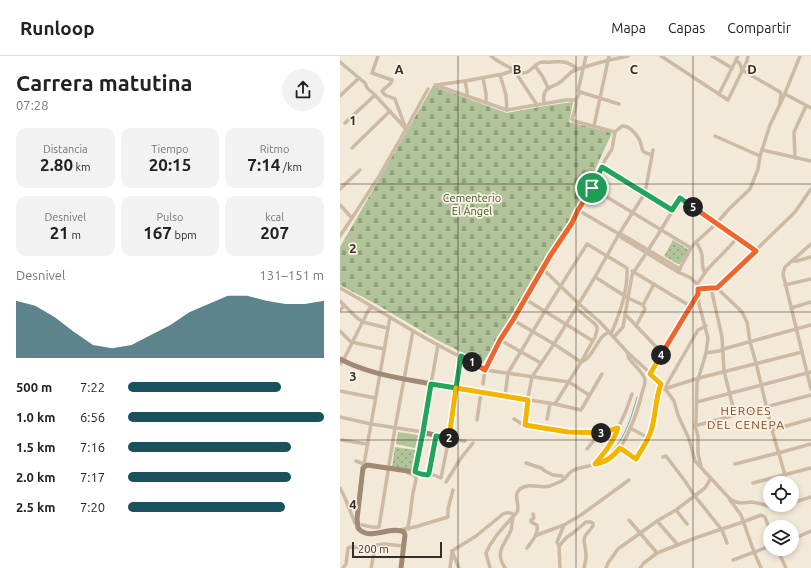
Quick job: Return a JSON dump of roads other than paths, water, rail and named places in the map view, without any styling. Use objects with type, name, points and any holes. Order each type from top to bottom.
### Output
[{"type":"street","points":[[378,56],[372,73],[392,80],[391,83],[382,91],[385,95],[395,99],[406,129]]},
{"type":"street","points":[[491,56],[502,64],[524,73],[540,62],[562,61],[572,64],[575,67],[574,71]]},
{"type":"street","points":[[586,56],[578,91],[580,92],[576,100],[572,120],[615,132]]},
{"type":"street","points":[[544,103],[543,98],[545,91],[548,88],[560,83],[566,76],[574,71],[609,58],[628,56]]},
{"type":"street","points":[[661,56],[728,100],[748,56]]},
{"type":"street","points":[[712,56],[732,68]]},
{"type":"street","points":[[679,270],[696,242],[750,189],[758,169],[760,156],[770,125],[785,94],[800,56]]},
{"type":"street","points":[[594,126],[609,58]]},
{"type":"street","points":[[719,94],[737,58]]},
{"type":"street","points":[[737,58],[742,70],[780,92],[780,104]]},
{"type":"street","points":[[340,62],[365,83],[367,88],[375,94],[406,129]]},
{"type":"street","points":[[535,66],[543,77],[548,88]]},
{"type":"street","points":[[514,70],[500,75],[435,85],[507,110],[544,103],[576,100]]},
{"type":"street","points":[[514,70],[538,105]]},
{"type":"street","points":[[500,75],[506,95],[507,110]]},
{"type":"street","points":[[340,96],[359,78]]},
{"type":"street","points":[[483,78],[486,102]]},
{"type":"street","points":[[465,81],[467,96]]},
{"type":"street","points":[[340,236],[378,178],[428,89]]},
{"type":"street","points":[[580,92],[619,104]]},
{"type":"street","points":[[345,123],[375,94]]},
{"type":"street","points":[[785,94],[811,108]]},
{"type":"street","points":[[795,158],[794,132],[806,106]]},
{"type":"street","points":[[352,148],[390,111]]},
{"type":"street","points":[[483,384],[485,370],[500,340],[592,188],[605,160],[612,149],[615,132],[622,126],[627,126],[639,139],[644,152],[652,156]]},
{"type":"street","points":[[715,136],[760,156]]},
{"type":"street","points":[[525,425],[532,377],[579,304],[606,256],[621,235],[645,193],[652,150]]},
{"type":"street","points":[[762,150],[811,161]]},
{"type":"street","points":[[602,167],[672,210]]},
{"type":"street","points":[[340,189],[360,170]]},
{"type":"street","points":[[592,188],[691,248]]},
{"type":"street","points":[[650,374],[698,292],[711,288],[717,288],[796,212],[811,189]]},
{"type":"street","points":[[581,362],[585,361],[590,356],[602,337],[612,335],[623,327],[627,297],[633,271],[661,230],[680,198],[756,251]]},
{"type":"street","points":[[340,205],[352,218]]},
{"type":"street","points":[[578,210],[621,235],[622,238],[679,270],[697,284],[699,304],[708,338],[706,353],[697,383],[695,426],[698,436],[698,453],[701,468]]},
{"type":"street","points":[[697,284],[702,279],[705,272],[737,238]]},
{"type":"street","points":[[696,242],[702,255],[703,269],[705,272]]},
{"type":"street","points":[[505,396],[508,373],[532,331],[588,244],[627,268],[627,297],[612,335]]},
{"type":"street","points":[[811,244],[785,268],[783,274],[802,352],[809,373],[811,389]]},
{"type":"street","points":[[792,261],[811,257]]},
{"type":"street","points":[[543,269],[600,322],[628,353],[661,384],[669,394],[674,401],[696,461],[730,499],[741,515],[761,568]]},
{"type":"street","points":[[633,271],[690,306]]},
{"type":"street","points":[[595,277],[643,305]]},
{"type":"street","points":[[785,285],[811,279]]},
{"type":"street","points":[[636,326],[645,309],[643,305],[654,284]]},
{"type":"street","points":[[340,288],[413,331],[485,370],[569,382],[590,396]]},
{"type":"street","points":[[711,288],[722,337],[724,371],[735,416]]},
{"type":"street","points":[[717,288],[742,312],[747,322],[750,342],[766,407],[785,475]]},
{"type":"street","points":[[525,299],[593,340]]},
{"type":"street","points":[[340,301],[363,322],[387,328]]},
{"type":"street","points":[[791,308],[811,302]]},
{"type":"street","points":[[340,310],[344,306]]},
{"type":"street","points":[[374,308],[369,309],[353,342],[341,361],[379,374],[555,404],[581,410],[602,374]]},
{"type":"street","points":[[555,404],[581,362],[597,332],[595,324],[576,308]]},
{"type":"street","points":[[625,314],[662,354]]},
{"type":"street","points":[[390,317],[363,468],[360,525],[358,528],[370,534],[409,529],[448,517],[452,490]]},
{"type":"street","points":[[513,320],[581,362]]},
{"type":"street","points":[[706,353],[719,351],[811,325]]},
{"type":"street","points":[[664,389],[698,330],[706,326]]},
{"type":"street","points":[[340,331],[351,342],[384,348]]},
{"type":"street","points":[[340,488],[355,523],[374,528],[380,527],[388,468],[413,331]]},
{"type":"street","points":[[500,340],[541,363]]},
{"type":"street","points":[[415,472],[438,345]]},
{"type":"street","points":[[664,389],[724,371],[802,352]]},
{"type":"street","points":[[490,568],[486,553],[489,545],[518,510],[516,498],[518,491],[523,487],[533,485],[548,486],[564,480],[570,471],[607,460],[620,448],[630,428],[640,401],[645,381],[644,377],[636,366],[628,358],[628,353]]},
{"type":"street","points":[[356,461],[364,465],[415,472],[426,475],[429,473],[441,478],[449,438],[461,356]]},
{"type":"street","points":[[697,402],[809,373]]},
{"type":"street","points":[[620,448],[636,459],[651,430],[656,409],[656,399],[661,384]]},
{"type":"street","points":[[340,391],[375,398]]},
{"type":"street","points":[[477,420],[481,392]]},
{"type":"street","points":[[595,464],[616,435],[632,394]]},
{"type":"street","points":[[698,425],[811,395]]},
{"type":"street","points":[[547,419],[550,404]]},
{"type":"street","points":[[340,418],[423,432],[464,441]]},
{"type":"street","points":[[514,419],[525,425],[568,432],[599,434],[618,428]]},
{"type":"street","points":[[772,430],[811,419]]},
{"type":"street","points":[[630,428],[647,439]]},
{"type":"street","points":[[587,449],[599,434]]},
{"type":"street","points":[[429,473],[436,436]]},
{"type":"street","points":[[342,440],[367,444]]},
{"type":"street","points":[[446,482],[473,442]]},
{"type":"street","points":[[735,464],[811,444]]},
{"type":"street","points":[[663,456],[666,456],[686,481],[694,495],[722,530],[727,543]]},
{"type":"street","points":[[526,463],[541,468],[553,475],[562,476]]},
{"type":"street","points":[[753,483],[811,468]]},
{"type":"street","points":[[407,471],[416,477],[408,526],[409,529]]},
{"type":"street","points":[[606,568],[618,549],[657,521],[676,510],[705,488],[711,478]]},
{"type":"street","points":[[536,535],[564,525],[582,515],[629,480]]},
{"type":"street","points":[[799,501],[811,497]]},
{"type":"street","points":[[730,499],[735,502],[752,502],[763,505]]},
{"type":"street","points":[[676,510],[687,524]]},
{"type":"street","points":[[452,551],[476,536],[503,514],[508,512],[513,515]]},
{"type":"street","points":[[527,548],[538,530],[537,525],[531,522],[534,518],[533,514]]},
{"type":"street","points":[[505,568],[501,563],[500,553],[512,528],[513,515]]},
{"type":"street","points":[[640,568],[657,553],[698,537],[722,530],[761,515],[765,517],[766,520]]},
{"type":"street","points":[[628,520],[657,553]]},
{"type":"street","points":[[657,521],[678,545]]},
{"type":"street","points":[[559,546],[567,537],[586,522],[593,523],[593,526],[585,536],[584,540],[586,554],[584,568]]},
{"type":"street","points":[[560,568],[558,542],[564,525]]},
{"type":"street","points":[[401,530],[405,535],[401,568]]},
{"type":"street","points":[[799,537],[811,531]]},
{"type":"street","points":[[371,568],[375,548],[379,544],[404,546]]},
{"type":"street","points":[[342,568],[346,564],[348,548],[375,548]]},
{"type":"street","points":[[733,560],[763,549]]},
{"type":"street","points":[[450,568],[452,551]]},
{"type":"street","points":[[452,551],[459,568]]},
{"type":"street","points":[[780,556],[786,568]]},
{"type":"waterway","points":[[613,450],[625,432],[637,397]]},
{"type":"district","name":"HEROES DEL CENEPA","points":[[746,417]]},
{"type":"park label","name":"Cementerio El Ángel","points":[[472,204]]}]
